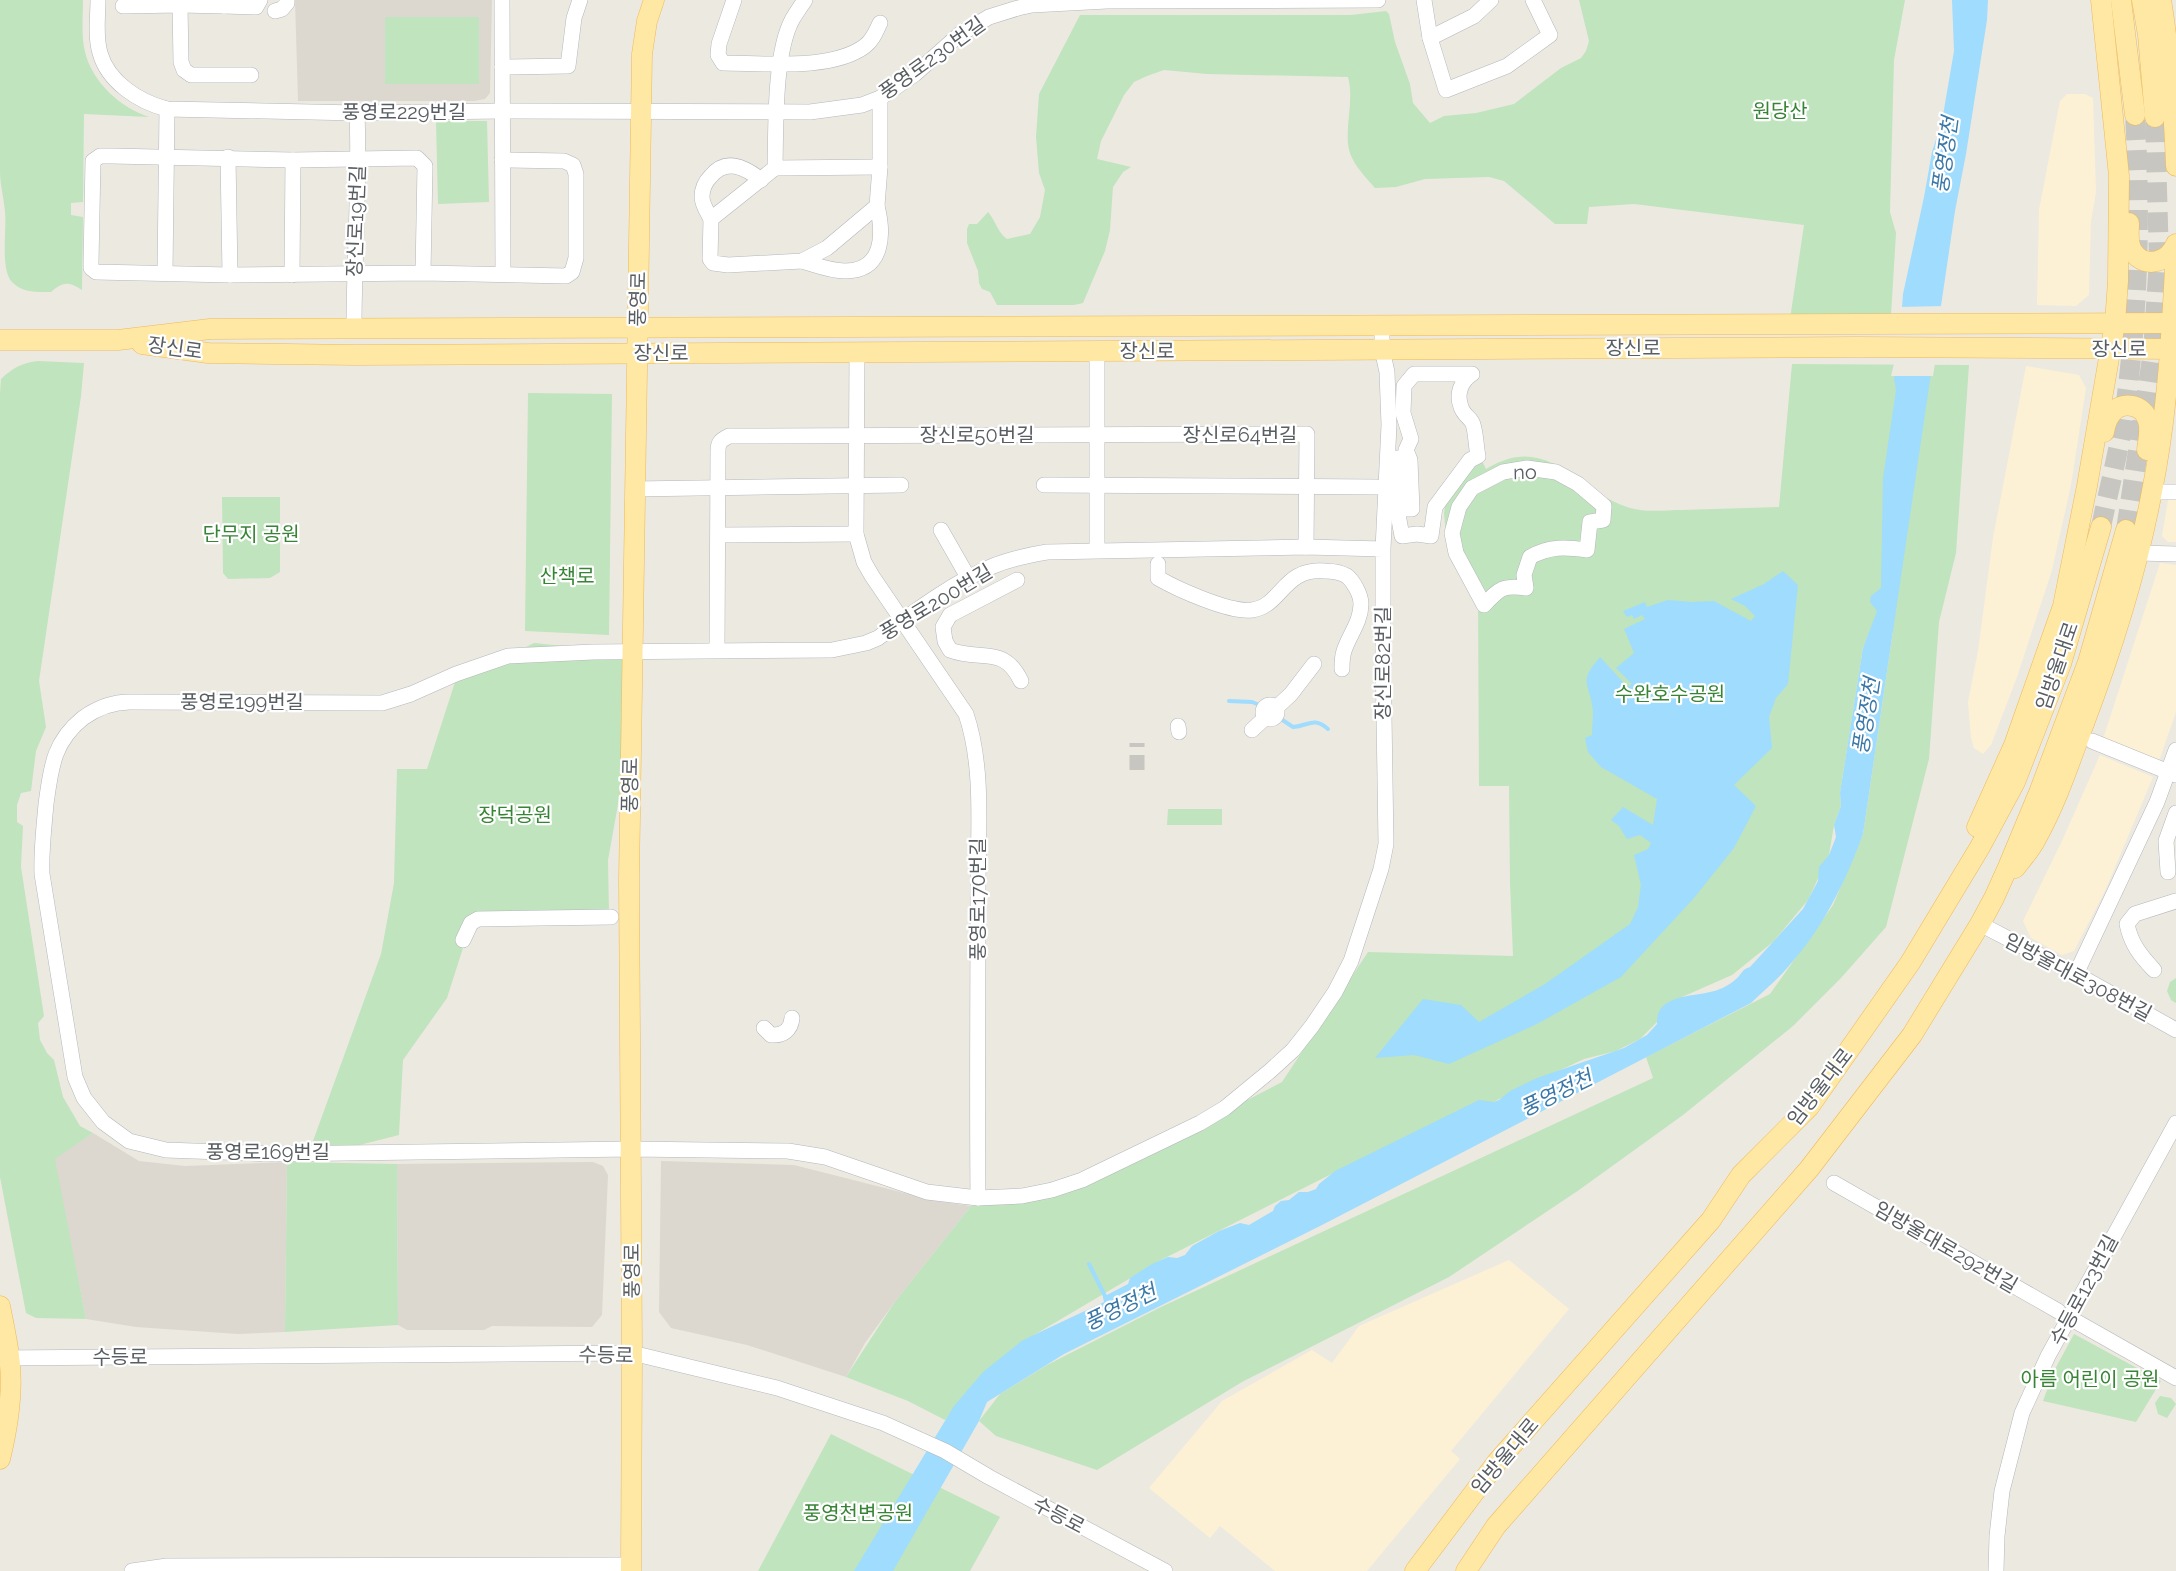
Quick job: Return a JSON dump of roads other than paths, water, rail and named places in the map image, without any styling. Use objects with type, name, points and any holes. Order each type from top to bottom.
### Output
[{"type":"main road","name":"풍영로","points":[[631,1568],[629,908],[634,489],[642,54],[647,21],[654,0]]},
{"type":"main road","points":[[1954,892],[1965,850],[2014,745],[2063,606],[2111,349],[2118,281],[2119,176],[2101,0]]},
{"type":"main road","points":[[2121,0],[2135,116]]},
{"type":"main road","points":[[2142,0],[2176,166]]},
{"type":"main road","points":[[2161,0],[2165,27],[2168,120]]},
{"type":"main road","points":[[2116,138],[2126,152],[2129,182],[2129,238],[2133,253],[2146,261],[2154,262],[2168,257],[2176,246]]},
{"type":"main road","points":[[1994,898],[2036,839],[2067,770],[2100,680],[2138,553],[2152,492],[2174,349],[2176,246]]},
{"type":"main road","name":"장신로","points":[[0,340],[118,340],[210,329],[2174,323]]},
{"type":"main road","name":"장신로","points":[[118,340],[208,353],[355,355],[1858,347],[2174,349]]},
{"type":"main road","points":[[2087,486],[2111,413],[2123,406],[2137,407],[2143,411],[2149,424],[2145,472],[2146,518]]},
{"type":"main road","name":"임방울대로","points":[[1415,1571],[1497,1462],[1711,1220],[1741,1175],[1809,1107],[1910,963],[1954,892],[2015,782],[2061,664],[2101,527]]},
{"type":"main road","name":"임방울대로","points":[[1466,1571],[1497,1526],[1835,1137],[1912,1035],[1994,898],[2040,790],[2088,662],[2126,530]]},
{"type":"main road","points":[[0,1306],[10,1397],[6,1434],[0,1459]]},
{"type":"street","name":"풍영로229번길","points":[[98,0],[100,54],[110,71],[121,85],[139,99],[167,109],[357,113],[501,111],[642,113]]},
{"type":"street","points":[[123,6],[224,3],[256,7],[260,0]]},
{"type":"street","points":[[275,11],[282,9],[287,0]]},
{"type":"street","points":[[502,0],[503,274]]},
{"type":"street","points":[[502,67],[568,66],[574,18],[580,0]]},
{"type":"street","points":[[734,0],[719,44],[718,55],[723,63],[815,62],[840,58],[853,53],[872,40],[880,23]]},
{"type":"street","points":[[775,168],[780,63],[792,20],[805,0]]},
{"type":"street","points":[[1424,0],[1430,38],[1446,90],[1507,66],[1550,34],[1533,0]]},
{"type":"street","points":[[1430,38],[1474,16],[1491,0]]},
{"type":"street","name":"풍영로230번길","points":[[642,113],[777,113],[862,105],[880,98],[915,74],[960,34],[989,16],[1017,4],[1092,1],[1371,1]]},
{"type":"street","points":[[180,3],[181,62],[184,70],[191,75],[251,75]]},
{"type":"street","points":[[760,180],[752,172],[733,165],[722,166],[705,182],[702,197],[711,219],[710,259],[713,263],[728,265],[802,261],[843,271],[855,270],[866,265],[874,257],[881,240],[877,206],[880,167],[880,98]]},
{"type":"street","points":[[165,273],[167,109]]},
{"type":"street","name":"장신로19번길","points":[[354,329],[359,158],[357,113]]},
{"type":"street","points":[[423,273],[425,166],[417,158],[294,160],[100,156],[93,161],[91,268],[96,272],[230,275],[423,273],[566,276],[575,266],[576,174],[573,165],[564,161],[502,160]]},
{"type":"street","points":[[228,157],[230,275]]},
{"type":"street","points":[[292,275],[294,160]]},
{"type":"street","points":[[711,219],[775,168],[880,167]]},
{"type":"street","points":[[802,261],[827,248],[877,206]]},
{"type":"street","name":"장신로82번길","points":[[978,1198],[1022,1196],[1072,1184],[1225,1108],[1293,1050],[1335,992],[1351,961],[1381,869],[1386,844],[1383,549],[1389,425],[1382,325]]},
{"type":"street","points":[[1096,550],[1097,351]]},
{"type":"street","points":[[857,352],[856,534],[864,562],[902,621]]},
{"type":"street","points":[[1414,374],[1472,374],[1465,379],[1459,390],[1461,408],[1472,422],[1478,456],[1470,460],[1435,507],[1431,536],[1417,534],[1402,536],[1397,509],[1397,458],[1402,458],[1404,461],[1404,509],[1412,509],[1410,460],[1406,450],[1412,439],[1402,413],[1404,386],[1414,374]]},
{"type":"street","name":"장신로64번길","points":[[1096,435],[1307,434],[1306,547]]},
{"type":"street","name":"장신로50번길","points":[[717,488],[718,444],[729,436],[1096,435]]},
{"type":"street","name":"no","points":[[1527,468],[1556,472],[1578,484],[1604,506],[1603,520],[1590,522],[1587,550],[1544,549],[1530,557],[1524,575],[1526,588],[1509,586],[1498,590],[1484,605],[1456,553],[1452,533],[1459,507],[1472,488],[1503,472],[1527,468]]},
{"type":"street","points":[[634,489],[901,485]]},
{"type":"street","points":[[1044,485],[1377,487]]},
{"type":"street","points":[[717,488],[717,650]]},
{"type":"street","points":[[2159,492],[2176,492]]},
{"type":"street","points":[[941,530],[965,572]]},
{"type":"street","points":[[718,535],[856,534]]},
{"type":"street","name":"풍영로200번길","points":[[632,653],[832,650],[866,643],[878,638],[972,576],[1021,556],[1047,552],[1306,547],[1383,549]]},
{"type":"street","points":[[2138,553],[2176,554]]},
{"type":"street","points":[[1158,564],[1158,578],[1172,586],[1235,609],[1251,610],[1264,607],[1290,580],[1305,571],[1342,573],[1350,579],[1361,603],[1359,619],[1344,651],[1342,669]]},
{"type":"street","points":[[1017,580],[950,615],[943,627],[945,641],[950,650],[962,655],[1005,659],[1015,668],[1021,681]]},
{"type":"street","name":"풍영로170번길","points":[[902,621],[966,714],[974,740],[978,845],[978,1198]]},
{"type":"street","name":"풍영로199번길","points":[[52,942],[42,874],[41,848],[53,761],[63,738],[72,727],[100,707],[123,702],[382,703],[508,656],[632,653]]},
{"type":"street","points":[[1252,730],[1291,694],[1314,664]]},
{"type":"street","points":[[2092,741],[2172,774]]},
{"type":"street","points":[[2076,974],[2172,774],[2176,750]]},
{"type":"street","points":[[2168,873],[2166,841],[2176,813]]},
{"type":"street","points":[[2154,970],[2136,951],[2127,924],[2135,914],[2176,901]]},
{"type":"street","points":[[463,940],[471,923],[478,919],[611,917]]},
{"type":"street","name":"임방울대로308번길","points":[[1980,924],[2176,1030]]},
{"type":"street","name":"풍영로169번길","points":[[52,942],[73,1067],[79,1087],[88,1104],[103,1122],[129,1141],[166,1150],[273,1154],[631,1149]]},
{"type":"street","points":[[764,1028],[771,1035],[785,1033],[790,1027],[792,1018]]},
{"type":"street","name":"수등로123번길","points":[[1996,1571],[2002,1491],[2022,1413],[2048,1356],[2176,1123]]},
{"type":"street","points":[[631,1149],[788,1151],[825,1157],[927,1192],[978,1198]]},
{"type":"street","name":"임방울대로292번길","points":[[1834,1183],[2058,1311]]},
{"type":"street","points":[[2077,1322],[2176,1378]]},
{"type":"street","name":"수등로","points":[[5,1358],[632,1353],[777,1388],[883,1423],[945,1450],[990,1477],[1165,1571]]},
{"type":"street","points":[[132,1571],[167,1566],[631,1568]]},
{"type":"water","name":"풍영정천","points":[[1952,0],[1988,0],[1987,20],[1955,211],[1863,834],[1841,887],[1812,937],[1784,972],[1751,1003],[1322,1225],[1064,1354],[987,1402],[979,1421],[893,1571],[854,1571],[954,1406],[983,1372],[1023,1340],[1104,1302],[1103,1297],[1128,1284],[1130,1278],[1152,1264],[1168,1257],[1177,1258],[1185,1255],[1192,1246],[1219,1231],[1240,1223],[1249,1225],[1273,1211],[1281,1201],[1289,1200],[1299,1192],[1316,1189],[1335,1171],[1479,1100],[1493,1102],[1499,1100],[1510,1091],[1537,1078],[1624,1048],[1647,1035],[1657,1024],[1658,1013],[1671,1001],[1712,992],[1733,982],[1750,967],[1803,909],[1818,881],[1819,867],[1829,855],[1836,837],[1834,825],[1841,806],[1840,793],[1863,648],[1877,611],[1870,602],[1871,596],[1881,588],[1883,478],[1896,390],[1894,378],[1898,359],[1903,294],[1932,152],[1942,121],[1954,51]]},
{"type":"water","name":"수완호수공원","points":[[1783,571],[1798,585],[1788,684],[1776,698],[1769,717],[1772,748],[1734,785],[1756,806],[1734,848],[1694,898],[1621,977],[1537,1024],[1449,1064],[1414,1055],[1375,1058],[1423,999],[1461,1005],[1479,1022],[1545,984],[1630,924],[1638,907],[1641,885],[1634,855],[1648,849],[1651,843],[1640,835],[1627,839],[1619,826],[1611,820],[1623,807],[1653,825],[1657,799],[1601,767],[1588,752],[1585,738],[1592,735],[1593,711],[1587,683],[1589,672],[1600,657],[1626,688],[1632,684],[1616,668],[1634,653],[1624,629],[1645,619],[1642,615],[1634,619],[1632,615],[1627,617],[1623,611],[1645,602],[1647,607],[1668,600],[1714,601],[1751,621],[1755,616],[1745,606],[1731,599],[1764,584]]},
{"type":"waterway","points":[[1229,701],[1252,702],[1262,706],[1274,703]]},
{"type":"waterway","points":[[1279,711],[1278,717],[1293,727],[1315,722],[1328,729]]},
{"type":"waterway","points":[[1089,1264],[1106,1298]]},
{"type":"tunnel","points":[[2101,527],[2123,424],[2132,347],[2138,231],[2135,115]]},
{"type":"tunnel","points":[[2126,530],[2153,352],[2159,260],[2155,117]]},
{"type":"tunnel","points":[[1137,743],[1137,770]]},
{"type":"park label","name":"원당산","points":[[1780,111]]},
{"type":"park label","name":"단무지 공원","points":[[251,534]]},
{"type":"park label","name":"산책로","points":[[567,576]]},
{"type":"park label","name":"장덕공원","points":[[515,815]]},
{"type":"park label","name":"아름 어린이 공원","points":[[2090,1379]]},
{"type":"park label","name":"풍영천변공원","points":[[858,1513]]}]
